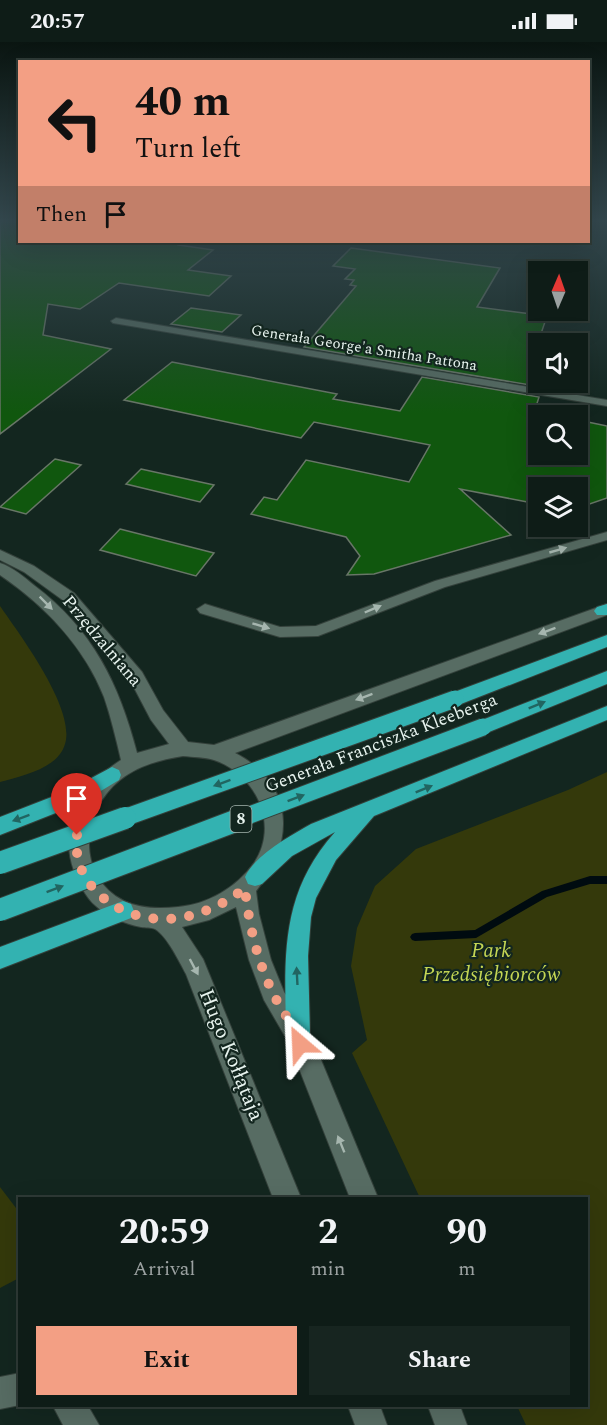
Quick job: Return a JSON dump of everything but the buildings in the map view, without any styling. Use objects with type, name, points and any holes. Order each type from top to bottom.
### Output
[{"type":"highway","name":"Generała Franciszka Kleeberga","points":[[0,863],[455,699],[607,641]]},
{"type":"highway","name":"Generała Franciszka Kleeberga","points":[[0,910],[483,727],[607,677]]},
{"type":"highway","points":[[250,882],[300,840],[318,830],[607,713]]},
{"type":"highway","points":[[0,826],[74,797],[112,775]]},
{"type":"highway","points":[[298,1035],[296,953],[303,910],[311,882],[336,845],[370,810]]},
{"type":"highway","points":[[0,958],[123,911]]},
{"type":"street","name":"Generała George'a Smitha Pattona","points":[[116,321],[607,403]]},
{"type":"street","points":[[205,609],[280,632],[318,631],[440,584],[607,536]]},
{"type":"street","name":"Przędzalniana","points":[[0,554],[28,568],[69,597],[136,676],[157,715],[183,749]]},
{"type":"street","name":"Przędzalniana","points":[[0,568],[36,593],[54,611],[97,667],[112,694],[131,763]]},
{"type":"street","points":[[214,753],[605,610]]},
{"type":"street","points":[[183,749],[214,753],[235,761],[253,774],[266,790],[273,810],[274,833],[268,855],[250,882],[215,908],[179,919],[160,919],[123,911],[101,898],[86,880],[78,858],[77,835],[83,813],[95,793],[112,775],[131,763],[157,753],[183,749]]},
{"type":"street","points":[[250,882],[248,914],[260,960],[276,1000],[298,1035],[363,1197]]},
{"type":"street","name":"Hugo Kołłątaja","points":[[160,919],[180,942],[199,976],[287,1197]]},
{"type":"street","points":[[0,1393],[18,1389]]},
{"type":"street","points":[[70,1407],[83,1425]]},
{"type":"street","points":[[364,1407],[371,1425]]},
{"type":"street","points":[[444,1407],[451,1425]]},
{"type":"green space","points":[[0,606],[32,653],[55,693],[66,729],[65,744],[55,760],[28,774],[0,782]]},
{"type":"green space","name":"Park Przedsiębiorców","points":[[607,772],[607,1425],[526,1425],[517,1407],[588,1407],[588,1197],[420,1197],[352,1053],[367,1040],[351,966],[357,928],[375,886],[416,849],[568,790]]},
{"type":"green space","points":[[0,1187],[18,1211],[18,1279],[0,1288]]},
{"type":"waterway","points":[[415,937],[476,934],[545,894],[590,880],[607,880]]},
{"type":"route","points":[[77,835],[78,858],[86,880],[101,898],[135,915],[148,918],[179,919],[198,915],[231,899],[245,888],[248,914],[260,960],[276,1000],[298,1035],[300,1044]]}]
